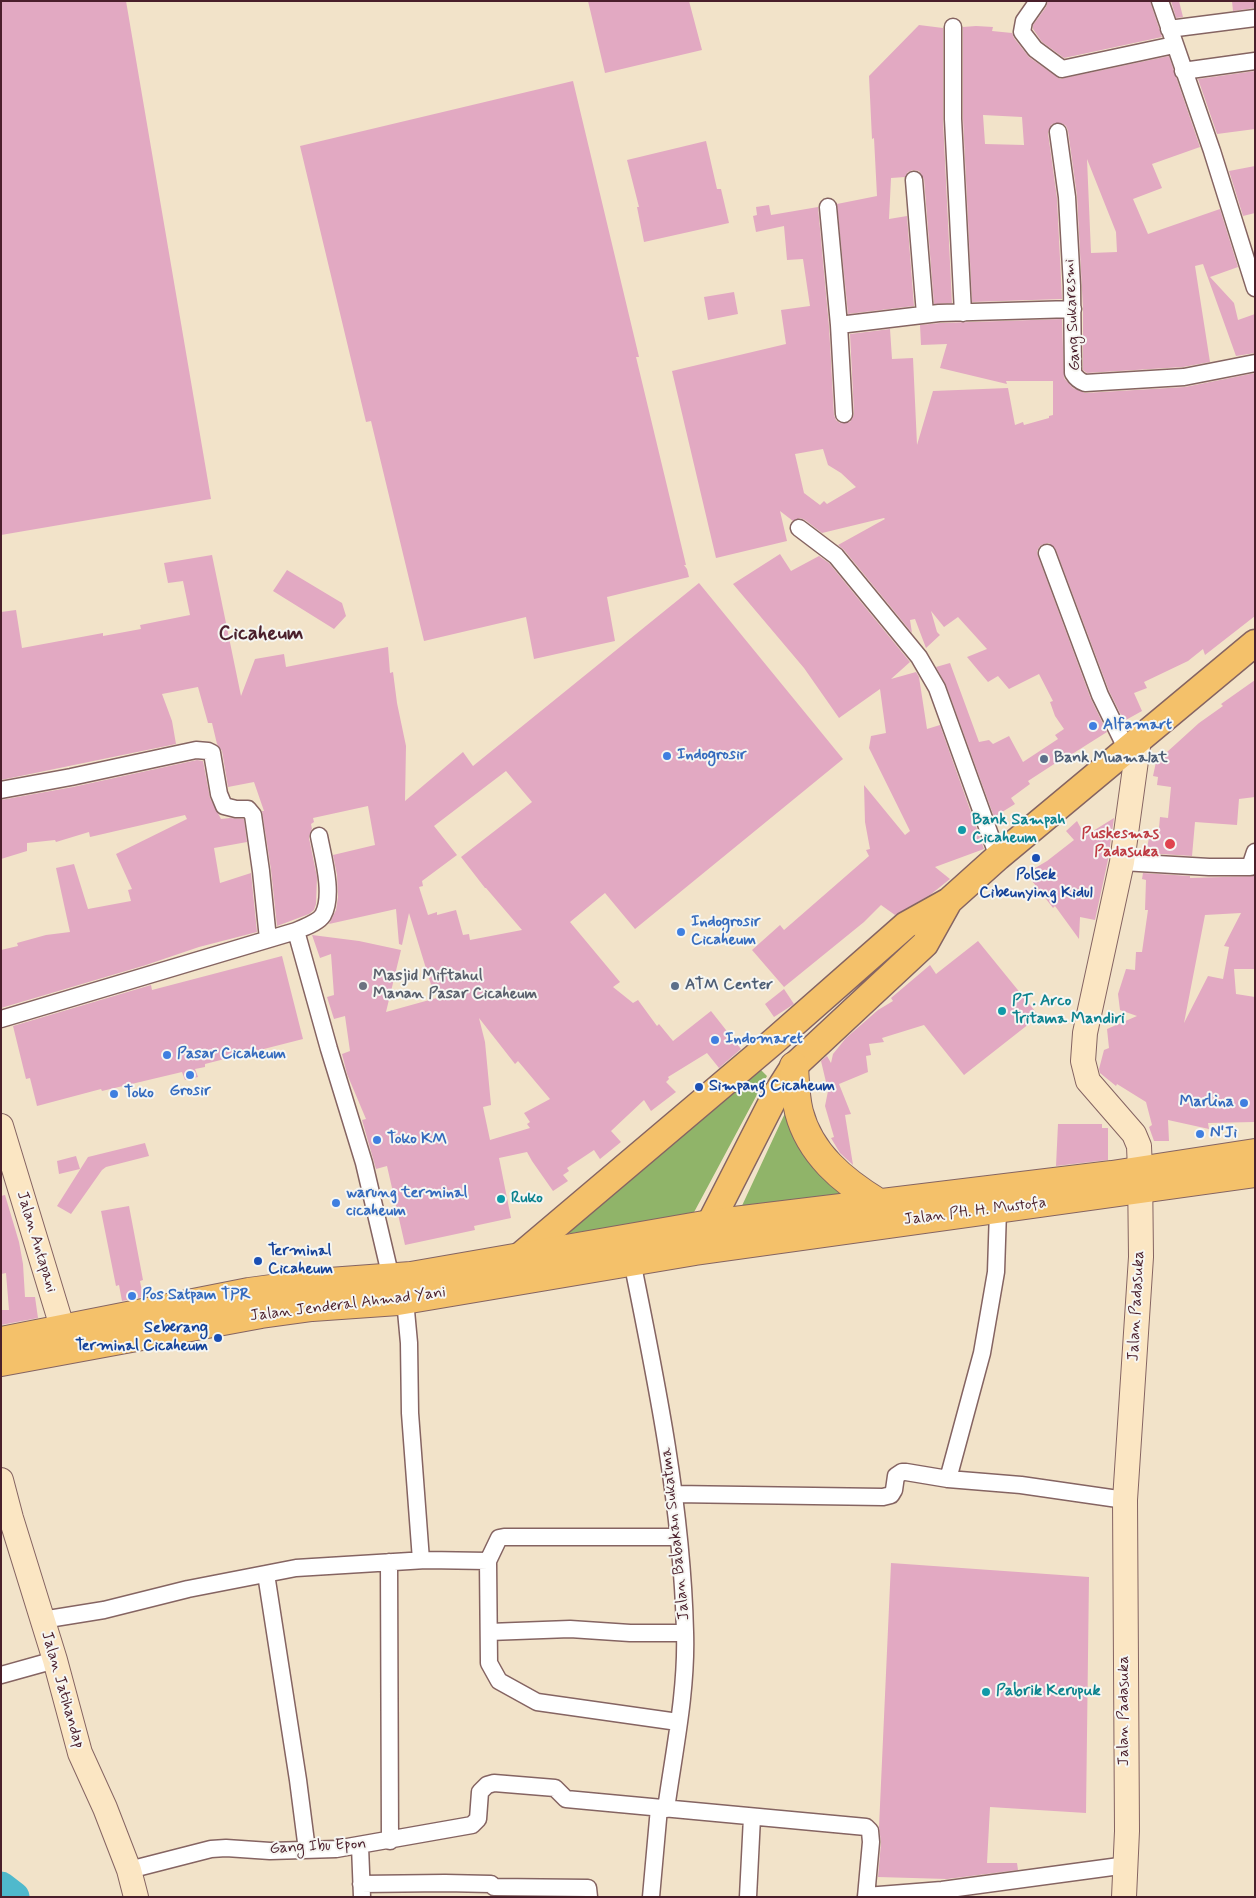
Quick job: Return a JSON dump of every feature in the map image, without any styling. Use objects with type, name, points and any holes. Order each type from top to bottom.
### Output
[{"type":"highway","points":[[794,1066],[798,1111],[814,1147],[844,1179],[879,1202]]},
{"type":"highway","name":"Jalan PH. H. Mustofa","points":[[695,1251],[866,1226],[998,1210],[1255,1153]]},
{"type":"highway","name":"Jalan PH. H. Mustofa","points":[[710,1224],[879,1202],[1140,1180],[1255,1173]]},
{"type":"highway","name":"Jalan Jenderal Ahmad Yani","points":[[1,1362],[261,1314],[312,1307],[398,1289],[520,1256],[710,1224]]},
{"type":"highway","name":"Jalan Jenderal Ahmad Yani","points":[[1,1341],[249,1292],[346,1280],[398,1289],[632,1261],[695,1251]]},
{"type":"main road","points":[[520,1256],[774,1042],[906,925],[950,901],[998,857],[1255,643]]},
{"type":"main road","points":[[695,1251],[774,1096],[794,1066],[925,944],[950,901]]},
{"type":"main road","points":[[774,1042],[794,1066]]},
{"type":"street","points":[[1038,1],[1024,21],[1022,32],[1035,49],[1062,69],[1174,45]]},
{"type":"street","points":[[1160,1],[1212,151],[1255,288]]},
{"type":"street","points":[[1169,29],[1255,18]]},
{"type":"street","points":[[953,26],[953,119],[963,313]]},
{"type":"street","points":[[1183,71],[1255,61]]},
{"type":"street","name":"Gang Sukaresmi","points":[[1058,132],[1066,197],[1073,309],[1073,373],[1080,382],[1085,384],[1184,377],[1255,363]]},
{"type":"street","points":[[914,180],[925,314]]},
{"type":"street","points":[[828,207],[844,414]]},
{"type":"street","points":[[838,324],[925,314],[1073,309]]},
{"type":"street","points":[[799,528],[836,556],[919,657],[937,688],[998,857]]},
{"type":"street","points":[[1046,552],[1100,695],[1133,745]]},
{"type":"street","name":"Jalan Padasuka","points":[[1124,1897],[1131,1790],[1125,1500],[1140,1266],[1139,1146],[1134,1134],[1088,1081],[1083,1061],[1085,1032],[1122,862],[1133,745]]},
{"type":"street","points":[[1,790],[196,750],[208,751],[212,754],[219,794],[224,806],[248,809],[253,815],[268,939]]},
{"type":"street","points":[[1,1019],[296,931],[317,921],[323,915],[328,895],[319,836]]},
{"type":"street","points":[[1122,862],[1209,867],[1250,867],[1255,852]]},
{"type":"street","points":[[296,931],[329,1049],[364,1163],[398,1289],[409,1343],[410,1412],[421,1560]]},
{"type":"street","name":"Jalan Antapani","points":[[3,1140],[63,1330]]},
{"type":"street","points":[[948,1479],[982,1353],[996,1272],[998,1210]]},
{"type":"street","name":"Jalan Babakan Sukatma","points":[[632,1261],[658,1390],[674,1494],[685,1633],[683,1696],[663,1808],[651,1897]]},
{"type":"street","points":[[674,1494],[883,1497],[891,1495],[894,1490],[896,1476],[902,1472],[948,1479],[1021,1485],[1125,1500]]},
{"type":"street","name":"Jalan Jatihandap","points":[[1,1480],[6,1519],[55,1660],[80,1753],[105,1808],[129,1870],[136,1897]]},
{"type":"street","points":[[678,1537],[504,1537],[499,1538],[488,1561],[489,1663],[499,1681],[537,1702],[678,1722]]},
{"type":"street","points":[[42,1620],[104,1610],[188,1589],[296,1568],[421,1560],[488,1561]]},
{"type":"street","points":[[389,1562],[390,1841]]},
{"type":"street","points":[[266,1574],[307,1850]]},
{"type":"street","points":[[489,1632],[570,1629],[630,1633],[685,1633]]},
{"type":"street","points":[[1,1676],[55,1660]]},
{"type":"street","name":"Gang Ibu Epon","points":[[129,1870],[212,1849],[270,1851],[360,1846],[472,1825],[478,1819],[480,1792],[494,1783],[555,1788],[566,1798],[663,1808]]},
{"type":"street","points":[[663,1808],[869,1829],[871,1842],[866,1896],[934,1890],[1127,1865]]},
{"type":"street","points":[[748,1897],[752,1817]]},
{"type":"street","points":[[360,1846],[361,1891],[445,1883],[491,1884],[494,1892],[588,1888],[589,1897]]},
{"type":"green space","points":[[758,1067],[767,1076],[692,1216],[566,1234]]},
{"type":"green space","points":[[786,1111],[855,1197],[740,1210]]},
{"type":"building","points":[[1,1],[126,1],[211,499],[1,535]]},
{"type":"building","points":[[588,1],[689,1],[702,50],[605,73]]},
{"type":"building","points":[[1048,1],[1150,1],[1162,37],[1064,58],[1042,42],[1033,29],[1033,25]]},
{"type":"building","points":[[1171,1],[1179,1],[1183,17],[1176,18]]},
{"type":"building","points":[[1232,1],[1255,1],[1255,8],[1233,11]]},
{"type":"building","points":[[919,25],[943,28],[943,120],[952,303],[934,304],[924,179],[919,171],[913,170],[908,172],[905,177],[891,178],[889,219],[907,216],[914,306],[848,314],[837,204],[877,196],[869,76]]},
{"type":"building","points":[[963,27],[993,27],[992,31],[1012,33],[1029,57],[1060,79],[1169,56],[1200,147],[1152,164],[1162,188],[1133,199],[1148,234],[1220,209],[1238,267],[1210,277],[1234,303],[1238,320],[1255,314],[1255,353],[1236,356],[1203,264],[1195,266],[1210,362],[1183,367],[1087,373],[1083,370],[1083,309],[1077,196],[1068,131],[1066,126],[1061,123],[1052,124],[1048,133],[1057,198],[1062,299],[972,302],[963,119]],"holes":[[[983,115],[1022,117],[1024,145],[985,144]],[[1087,159],[1116,232],[1117,252],[1091,253]]]},
{"type":"building","points":[[1255,71],[1255,129],[1217,134],[1198,79]]},
{"type":"building","points":[[573,81],[639,357],[636,357],[686,565],[684,565],[689,577],[607,597],[615,641],[534,659],[526,617],[424,641],[371,421],[366,422],[300,146]]},
{"type":"building","points":[[706,141],[717,189],[721,189],[729,223],[644,242],[637,207],[639,207],[627,160]]},
{"type":"building","points":[[1255,166],[1255,213],[1243,216],[1229,171]]},
{"type":"building","points":[[769,205],[771,215],[818,207],[829,326],[834,415],[840,423],[850,422],[854,414],[850,334],[890,329],[892,359],[913,358],[917,445],[933,391],[1008,388],[1015,425],[1023,422],[1024,425],[1049,418],[1049,416],[1053,415],[1053,381],[1006,381],[1007,384],[940,368],[947,344],[921,345],[920,325],[1062,319],[1064,378],[1073,388],[1085,393],[1185,387],[1255,373],[1255,616],[1205,655],[1203,649],[1188,661],[1144,682],[1147,688],[1134,693],[1142,711],[1124,721],[1109,691],[1056,550],[1049,543],[1040,546],[1037,551],[1038,556],[1091,699],[1107,732],[1028,781],[1030,784],[1011,798],[1015,804],[994,817],[946,685],[936,667],[950,663],[979,742],[989,740],[993,744],[1009,736],[1023,762],[1058,739],[1055,735],[1064,729],[1055,716],[1050,702],[1053,701],[1039,674],[1009,689],[998,676],[988,682],[967,657],[987,649],[958,617],[944,627],[931,611],[937,632],[940,635],[926,648],[915,619],[910,620],[912,633],[838,545],[884,518],[822,533],[805,520],[800,518],[793,521],[780,511],[787,541],[716,558],[672,371],[786,344],[781,310],[810,306],[803,259],[787,260],[784,226],[756,232],[753,216],[757,215],[756,207]],"holes":[[[823,449],[828,465],[841,473],[856,487],[827,504],[824,501],[820,505],[804,493],[795,454]]]},
{"type":"building","points":[[734,292],[738,314],[708,320],[704,297]]},
{"type":"building","points":[[780,554],[791,571],[819,556],[829,563],[910,662],[891,679],[916,672],[919,677],[927,729],[940,725],[984,849],[935,867],[950,879],[930,895],[895,915],[881,905],[864,922],[784,987],[752,950],[780,925],[784,930],[869,856],[866,850],[870,849],[865,822],[864,785],[905,835],[910,831],[869,748],[871,736],[886,733],[880,689],[839,718],[804,668],[733,584]]},
{"type":"building","points":[[212,555],[241,696],[255,659],[284,654],[286,667],[388,647],[390,673],[393,672],[406,746],[405,801],[463,752],[473,766],[699,583],[843,759],[635,929],[605,893],[570,922],[620,982],[613,987],[633,1003],[638,1000],[657,1026],[659,1024],[673,1041],[711,1011],[741,1049],[719,1068],[707,1053],[668,1077],[669,1079],[666,1082],[676,1092],[651,1111],[644,1100],[611,1131],[621,1142],[600,1159],[594,1150],[567,1168],[569,1171],[563,1175],[568,1181],[553,1191],[527,1152],[499,1158],[511,1218],[474,1226],[475,1230],[405,1245],[387,1166],[376,1169],[362,1120],[366,1119],[347,1074],[342,1054],[350,1051],[345,1016],[334,1019],[327,997],[334,995],[331,954],[320,958],[312,935],[359,941],[401,950],[386,1012],[451,994],[432,988],[409,913],[402,945],[399,944],[396,909],[329,924],[336,910],[338,897],[337,875],[333,855],[375,845],[368,806],[313,818],[314,822],[311,824],[312,829],[309,838],[317,877],[314,910],[309,914],[277,926],[262,811],[264,811],[254,782],[228,787],[222,751],[217,744],[212,723],[208,723],[198,687],[162,694],[172,721],[176,744],[1,780],[1,612],[16,610],[22,648],[103,633],[103,636],[141,629],[140,625],[190,615],[183,581],[168,583],[164,563]],"holes":[[[506,771],[532,802],[461,857],[522,930],[470,940],[469,934],[463,935],[456,910],[437,915],[437,912],[428,915],[419,887],[423,886],[422,881],[457,855],[434,826]],[[479,1018],[515,1064],[518,1061],[550,1099],[524,1113],[530,1122],[527,1124],[530,1128],[490,1140],[483,1107],[491,1105],[485,1042]]]},
{"type":"building","points":[[287,570],[342,603],[346,616],[334,629],[273,591]]},
{"type":"building","points":[[1255,680],[1255,797],[1239,799],[1237,825],[1195,822],[1192,856],[1146,853],[1149,838],[1158,839],[1160,817],[1168,818],[1171,787],[1157,785],[1158,777],[1153,776],[1156,762],[1199,723],[1223,706],[1221,704]]},
{"type":"building","points":[[197,760],[203,761],[210,798],[221,819],[244,819],[247,842],[214,848],[220,883],[251,873],[257,932],[199,947],[146,965],[1,1008],[1,950],[18,946],[17,943],[46,935],[70,932],[56,868],[74,864],[88,909],[131,901],[128,890],[132,889],[116,854],[187,819],[185,815],[90,837],[89,832],[56,842],[55,840],[27,843],[27,851],[1,859],[1,800],[73,787]]},
{"type":"building","points":[[1114,818],[1108,860],[1095,920],[1080,917],[1079,939],[1055,906],[1053,908],[1029,877],[1033,874],[1030,871],[1047,861],[1074,840],[1066,831],[1077,821],[1085,836]]},
{"type":"building","points":[[1143,873],[1190,876],[1190,878],[1255,876],[1255,969],[1234,969],[1236,994],[1255,997],[1254,1122],[1208,1123],[1209,1129],[1168,1120],[1169,1141],[1154,1141],[1149,1127],[1152,1125],[1146,1102],[1117,1084],[1116,1086],[1100,1073],[1099,1069],[1104,1050],[1109,1048],[1107,1029],[1137,1016],[1120,1010],[1118,994],[1126,969],[1135,970],[1136,952],[1142,952],[1148,910],[1145,910],[1146,880],[1142,879]],"holes":[[[1241,913],[1224,946],[1229,947],[1223,979],[1208,976],[1184,1023],[1205,915]]]},
{"type":"building","points":[[978,941],[1039,1016],[964,1075],[924,1025],[882,1038],[884,1042],[869,1044],[871,1055],[866,1056],[868,1072],[839,1084],[851,1114],[845,1115],[853,1165],[840,1153],[831,1138],[834,1137],[825,1106],[828,1091],[823,1092],[826,1082],[821,1061],[827,1056],[831,1063],[833,1054],[846,1038],[878,1010],[893,1001],[891,998],[930,965],[936,974]]},
{"type":"building","points":[[282,956],[303,1039],[205,1064],[205,1067],[195,1069],[198,1077],[185,1080],[182,1072],[102,1091],[101,1089],[37,1106],[30,1078],[26,1079],[13,1026],[151,985],[152,990]]},
{"type":"building","points":[[784,989],[794,1004],[774,1017],[765,1004]]},
{"type":"building","points":[[1058,1124],[1102,1124],[1102,1128],[1108,1128],[1108,1160],[1056,1166]]},
{"type":"building","points":[[145,1143],[149,1156],[106,1167],[71,1214],[57,1206],[88,1157]]},
{"type":"building","points":[[76,1156],[80,1169],[59,1174],[57,1161]]},
{"type":"building","points":[[5,1195],[19,1242],[23,1264],[25,1297],[35,1297],[38,1318],[1,1325],[1,1310],[9,1310],[6,1273],[1,1274],[1,1196]]},
{"type":"building","points":[[129,1206],[143,1280],[140,1281],[143,1297],[122,1301],[119,1285],[116,1286],[101,1211]]},
{"type":"building","name":"Pabrik Kerupuk","points":[[891,1563],[1089,1577],[1086,1813],[990,1807],[987,1863],[1017,1863],[1018,1870],[947,1879],[878,1877],[881,1843],[879,1827]]},
{"type":"waterway","points":[[1,1887],[14,1897]]},
{"type":"place","name":"Alfamart","points":[[1093,726]]},
{"type":"place","name":"Indogrosir","points":[[667,756]]},
{"type":"place","name":"Bank Muamalat","points":[[1044,759]]},
{"type":"place","name":"Bank Sampah Cicaheum","points":[[962,830]]},
{"type":"place","name":"Puskesmas Padasuka","points":[[1170,844]]},
{"type":"place","name":"Polsek Cibeunying Kidul","points":[[1036,858]]},
{"type":"place","name":"Indogrosir Cicaheum","points":[[681,932]]},
{"type":"place","name":"Masjid Miftahul Manan Pasar Cicaheum","points":[[363,986]]},
{"type":"place","name":"ATM Center","points":[[675,986]]},
{"type":"place","name":"PT. Arco Tritama Mandiri","points":[[1002,1011]]},
{"type":"place","name":"Indomaret","points":[[715,1040]]},
{"type":"place","name":"Pasar Cicaheum","points":[[167,1055]]},
{"type":"place","name":"Grosir","points":[[190,1075]]},
{"type":"place","name":"Simpang Cicaheum","points":[[699,1087]]},
{"type":"place","name":"Toko","points":[[114,1094]]},
{"type":"place","name":"Marlina","points":[[1244,1103]]},
{"type":"place","name":"N'Ji","points":[[1200,1134]]},
{"type":"place","name":"Toko KM","points":[[377,1140]]},
{"type":"place","name":"Ruko","points":[[501,1199]]},
{"type":"place","name":"warung terminal cicaheum","points":[[336,1203]]},
{"type":"place","name":"Terminal Cicaheum","points":[[258,1261]]},
{"type":"place","name":"Pos Satpam TPR","points":[[132,1296]]},
{"type":"place","name":"Seberang Terminal Cicaheum","points":[[218,1338]]},
{"type":"place","name":"Pabrik Kerupuk","points":[[986,1692]]},
{"type":"district","name":"Cicaheum","points":[[261,635]]}]
